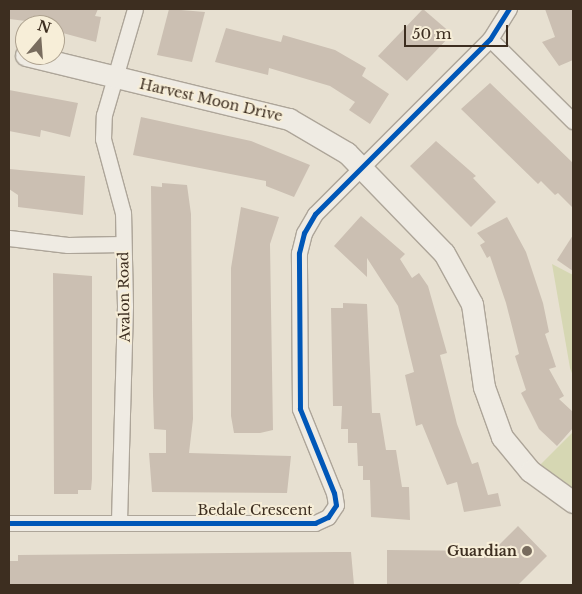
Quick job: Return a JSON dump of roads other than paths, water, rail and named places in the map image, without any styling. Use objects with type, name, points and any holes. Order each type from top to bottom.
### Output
[{"type":"street","name":"Avalon Road","points":[[119,521],[122,213],[103,138],[115,77],[135,9]]},
{"type":"street","points":[[364,168],[490,39],[509,9]]},
{"type":"street","points":[[490,39],[573,121]]},
{"type":"street","name":"Harvest Moon Drive","points":[[65,65],[289,119],[317,132],[364,168],[416,221],[458,275],[472,304],[484,388],[502,437],[530,471],[573,502]]},
{"type":"street","name":"Bedale Crescent","points":[[9,523],[119,521],[315,523],[328,517],[336,504],[300,409],[299,253],[315,214],[364,168]]},
{"type":"street","points":[[9,238],[68,245],[123,244]]},
{"type":"place","name":"Guardian","points":[[527,551]]}]
